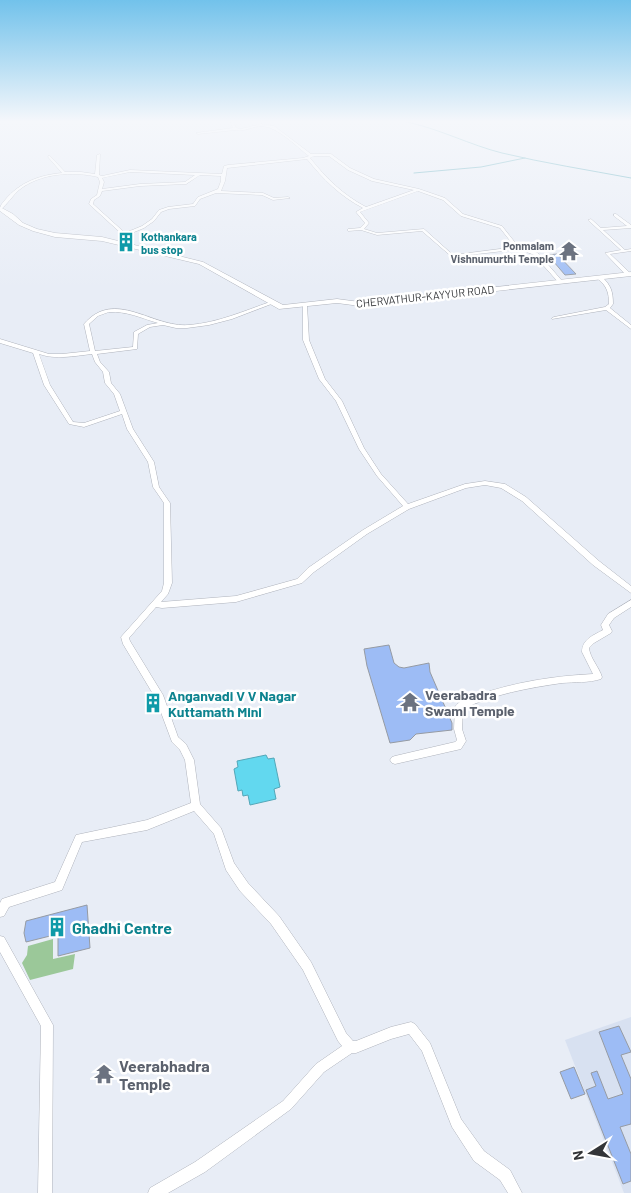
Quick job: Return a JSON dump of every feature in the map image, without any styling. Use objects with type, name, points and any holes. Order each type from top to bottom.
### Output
[{"type":"main road","name":"CHERVATHUR-KAYYUR ROAD","points":[[0,209],[11,214],[21,224],[34,230],[55,235],[102,239],[201,263],[282,307],[337,301],[360,304],[629,274]]},
{"type":"street","points":[[0,209],[19,187],[45,178]]},
{"type":"street","points":[[100,178],[102,190],[92,200],[91,204],[125,235],[133,246]]},
{"type":"street","points":[[102,190],[140,185],[186,183],[193,178]]},
{"type":"street","points":[[217,192],[223,183],[223,178]]},
{"type":"street","points":[[324,178],[337,190],[366,208]]},
{"type":"street","points":[[368,178],[418,190],[444,199],[462,215],[500,228],[516,246],[536,254],[560,282]]},
{"type":"street","points":[[361,229],[367,223],[358,212],[418,190]]},
{"type":"street","points":[[125,235],[143,227],[153,220],[160,211],[168,208],[194,205],[200,198],[217,192],[263,194],[273,199],[288,198]]},
{"type":"street","points":[[600,229],[631,227],[616,215]]},
{"type":"street","points":[[590,220],[623,250]]},
{"type":"street","points":[[348,230],[361,229],[377,234],[423,230],[452,256],[522,248]]},
{"type":"street","points":[[629,274],[607,253],[631,250]]},
{"type":"street","points":[[554,318],[607,308],[611,304],[612,292],[600,278]]},
{"type":"street","points":[[272,303],[210,325],[185,328],[120,311],[97,314],[86,324],[94,353],[106,372],[108,383],[117,394],[130,429],[151,462],[156,487],[167,504],[168,583],[165,592],[126,637],[126,642],[160,698],[175,739],[183,747],[189,760],[196,806],[218,831],[230,866],[244,887],[275,920],[307,966],[334,1022],[350,1047]]},
{"type":"street","points":[[305,305],[306,340],[322,379],[339,401],[361,448],[379,475],[407,507]]},
{"type":"street","points":[[607,308],[631,328]]},
{"type":"street","points":[[0,341],[49,356],[94,353],[135,348],[136,333],[149,326],[166,324]]},
{"type":"street","points":[[35,352],[47,385],[71,423],[84,426],[123,412]]},
{"type":"street","points":[[154,604],[162,606],[236,599],[299,581],[311,570],[365,532],[407,507],[465,486],[485,483],[503,486],[524,499],[544,514],[596,563],[631,590]]},
{"type":"street","points":[[395,760],[458,746],[462,741],[458,729],[459,707],[469,701],[527,686],[580,677],[598,677],[597,670],[588,658],[585,648],[587,643],[608,631],[605,625],[611,616],[631,603]]},
{"type":"street","points":[[0,912],[6,903],[58,886],[79,838],[112,830],[130,829],[171,817],[196,806]]},
{"type":"street","points":[[0,941],[47,1026],[45,1193]]},
{"type":"street","points":[[155,1193],[200,1167],[287,1104],[320,1068],[350,1047],[356,1047],[391,1033],[411,1028],[426,1047],[456,1124],[479,1156],[505,1174],[516,1193]]},
{"type":"shaded area","points":[[631,1017],[631,1193],[624,1193],[565,1040]]},
{"type":"green space","points":[[53,939],[53,959],[75,954],[73,969],[30,980],[22,963],[27,955],[28,946]]},
{"type":"water","points":[[266,755],[268,759],[274,758],[280,787],[274,789],[276,799],[250,805],[248,795],[243,796],[242,790],[238,791],[234,769],[238,767],[237,761]]},
{"type":"building","points":[[557,254],[576,274],[565,275],[548,255]]},
{"type":"building","name":"Veerabadra Swami Temple","points":[[389,645],[394,663],[399,667],[404,668],[429,663],[430,672],[452,723],[452,730],[416,734],[410,740],[390,743],[367,666],[364,649]]},
{"type":"building","name":"Ghadhi Centre","points":[[87,905],[90,948],[58,956],[58,934],[26,942],[24,933],[26,921]]},
{"type":"building","points":[[619,1026],[631,1052],[621,1055],[631,1079],[631,1124],[620,1127],[631,1154],[631,1181],[623,1184],[586,1090],[596,1086],[591,1073],[597,1071],[608,1099],[623,1094],[599,1032]]},
{"type":"building","points":[[574,1067],[585,1094],[571,1099],[560,1072]]},
{"type":"place","name":"Kothankara bus stop","points":[[126,242]]},
{"type":"place","name":"Ponmalam Vishnumurthi Temple","points":[[569,251]]},
{"type":"place","name":"Veerabadra Swami Temple","points":[[410,702]]},
{"type":"place","name":"Anganvadi V V Nagar Kuttamath Mini","points":[[153,703]]},
{"type":"place","name":"Ghadhi Centre","points":[[57,927]]},
{"type":"place","name":"Veerabhadra Temple","points":[[104,1074]]}]
